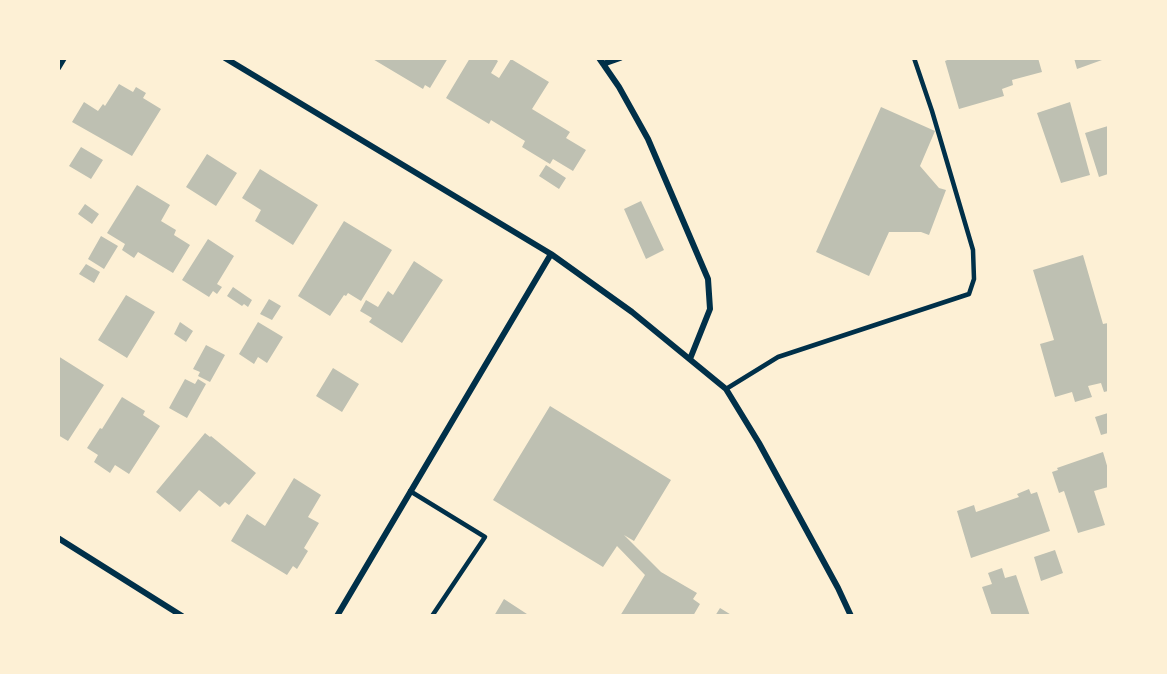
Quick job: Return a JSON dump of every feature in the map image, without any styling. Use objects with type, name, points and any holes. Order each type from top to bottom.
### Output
[{"type":"street","points":[[58,68],[64,58]]},
{"type":"street","points":[[225,58],[551,255],[632,312],[726,390],[759,443],[851,615]]},
{"type":"street","points":[[620,58],[601,61],[619,87],[648,139],[708,279],[710,309],[690,358]]},
{"type":"street","points":[[337,615],[551,255]]},
{"type":"street","points":[[58,538],[182,615]]},
{"type":"lane","points":[[726,390],[778,357],[969,294],[974,279],[974,250],[914,58]]},
{"type":"lane","points":[[410,491],[485,537],[432,615]]},
{"type":"building","points":[[371,58],[448,58],[430,88],[425,85],[423,89]]},
{"type":"building","points":[[470,58],[494,58],[498,61],[491,73],[499,78],[511,59],[549,82],[532,109],[570,132],[566,138],[586,150],[573,171],[553,159],[550,164],[522,147],[525,141],[491,120],[489,124],[446,98]]},
{"type":"building","points":[[952,58],[1038,58],[1042,72],[1012,80],[1013,85],[1002,89],[1004,96],[959,109],[945,61]]},
{"type":"building","points":[[1074,58],[1102,58],[1102,60],[1077,69]]},
{"type":"building","points":[[119,84],[133,92],[136,87],[146,93],[143,98],[161,109],[132,156],[72,122],[84,102],[98,111],[103,104],[105,106]]},
{"type":"building","points":[[1070,102],[1090,175],[1061,183],[1037,113]]},
{"type":"building","points":[[881,107],[935,131],[920,166],[939,188],[946,190],[929,235],[921,232],[889,232],[869,276],[816,252]]},
{"type":"building","points":[[1108,126],[1108,174],[1099,177],[1085,133]]},
{"type":"building","points":[[81,147],[103,160],[91,179],[69,166]]},
{"type":"building","points":[[207,154],[237,173],[216,206],[186,187]]},
{"type":"building","points":[[546,165],[566,178],[559,189],[539,176]]},
{"type":"building","points":[[260,169],[318,205],[293,245],[255,221],[261,210],[242,198]]},
{"type":"building","points":[[137,185],[170,205],[161,221],[176,230],[174,235],[190,245],[173,273],[138,252],[134,258],[122,250],[125,244],[107,233]]},
{"type":"building","points":[[641,201],[664,250],[646,259],[624,209]]},
{"type":"building","points":[[85,204],[99,214],[92,224],[78,214]]},
{"type":"building","points":[[344,221],[392,250],[361,301],[348,293],[344,295],[330,316],[298,296]]},
{"type":"building","points":[[101,236],[118,246],[104,269],[88,259]]},
{"type":"building","points":[[208,239],[234,256],[217,284],[222,287],[217,294],[213,291],[209,297],[182,280]]},
{"type":"building","points":[[1083,255],[1103,324],[1108,323],[1108,391],[1104,392],[1101,383],[1088,386],[1092,397],[1075,402],[1072,392],[1055,397],[1040,344],[1054,340],[1033,270]]},
{"type":"building","points":[[414,261],[443,280],[402,343],[369,322],[372,318],[360,311],[366,300],[378,307],[388,291],[393,295]]},
{"type":"building","points":[[86,264],[100,272],[94,283],[79,274]]},
{"type":"building","points":[[233,287],[252,300],[248,307],[244,304],[242,306],[227,296]]},
{"type":"building","points":[[126,295],[155,312],[127,358],[98,340]]},
{"type":"building","points":[[269,299],[281,306],[272,320],[260,314]]},
{"type":"building","points":[[180,322],[193,331],[186,342],[174,334]]},
{"type":"building","points":[[258,322],[283,337],[267,363],[258,357],[254,364],[239,354]]},
{"type":"building","points":[[206,345],[225,355],[210,382],[198,376],[200,372],[193,369]]},
{"type":"building","points":[[58,356],[104,385],[68,441],[58,435]]},
{"type":"building","points":[[333,368],[359,384],[342,412],[316,396]]},
{"type":"building","points":[[185,379],[195,384],[198,379],[206,384],[187,418],[169,408]]},
{"type":"building","points":[[122,397],[145,411],[143,415],[160,426],[129,474],[115,465],[110,473],[94,462],[98,455],[87,448]]},
{"type":"building","points":[[550,406],[671,480],[634,541],[624,535],[661,572],[697,593],[693,599],[700,604],[693,616],[620,616],[645,575],[617,546],[603,567],[493,500]]},
{"type":"building","points":[[1108,413],[1108,433],[1101,435],[1095,417]]},
{"type":"building","points":[[205,433],[256,473],[229,505],[225,502],[220,507],[199,490],[180,512],[156,492]]},
{"type":"building","points":[[1103,452],[1108,469],[1108,487],[1094,491],[1105,525],[1078,533],[1064,491],[1059,493],[1052,472],[1058,470],[1057,468]]},
{"type":"building","points":[[294,478],[321,495],[308,517],[319,523],[304,548],[308,551],[297,569],[293,566],[287,575],[231,541],[247,514],[265,526]]},
{"type":"building","points":[[1029,489],[1031,494],[1037,492],[1050,531],[971,558],[957,511],[974,505],[976,512],[1019,497],[1017,494]]},
{"type":"building","points":[[1055,550],[1063,573],[1041,581],[1034,557]]},
{"type":"building","points":[[1002,568],[1005,578],[1016,575],[1030,616],[992,616],[982,587],[992,584],[988,573]]},
{"type":"building","points":[[504,599],[530,616],[494,616]]},
{"type":"building","points":[[720,608],[733,616],[715,616]]}]
